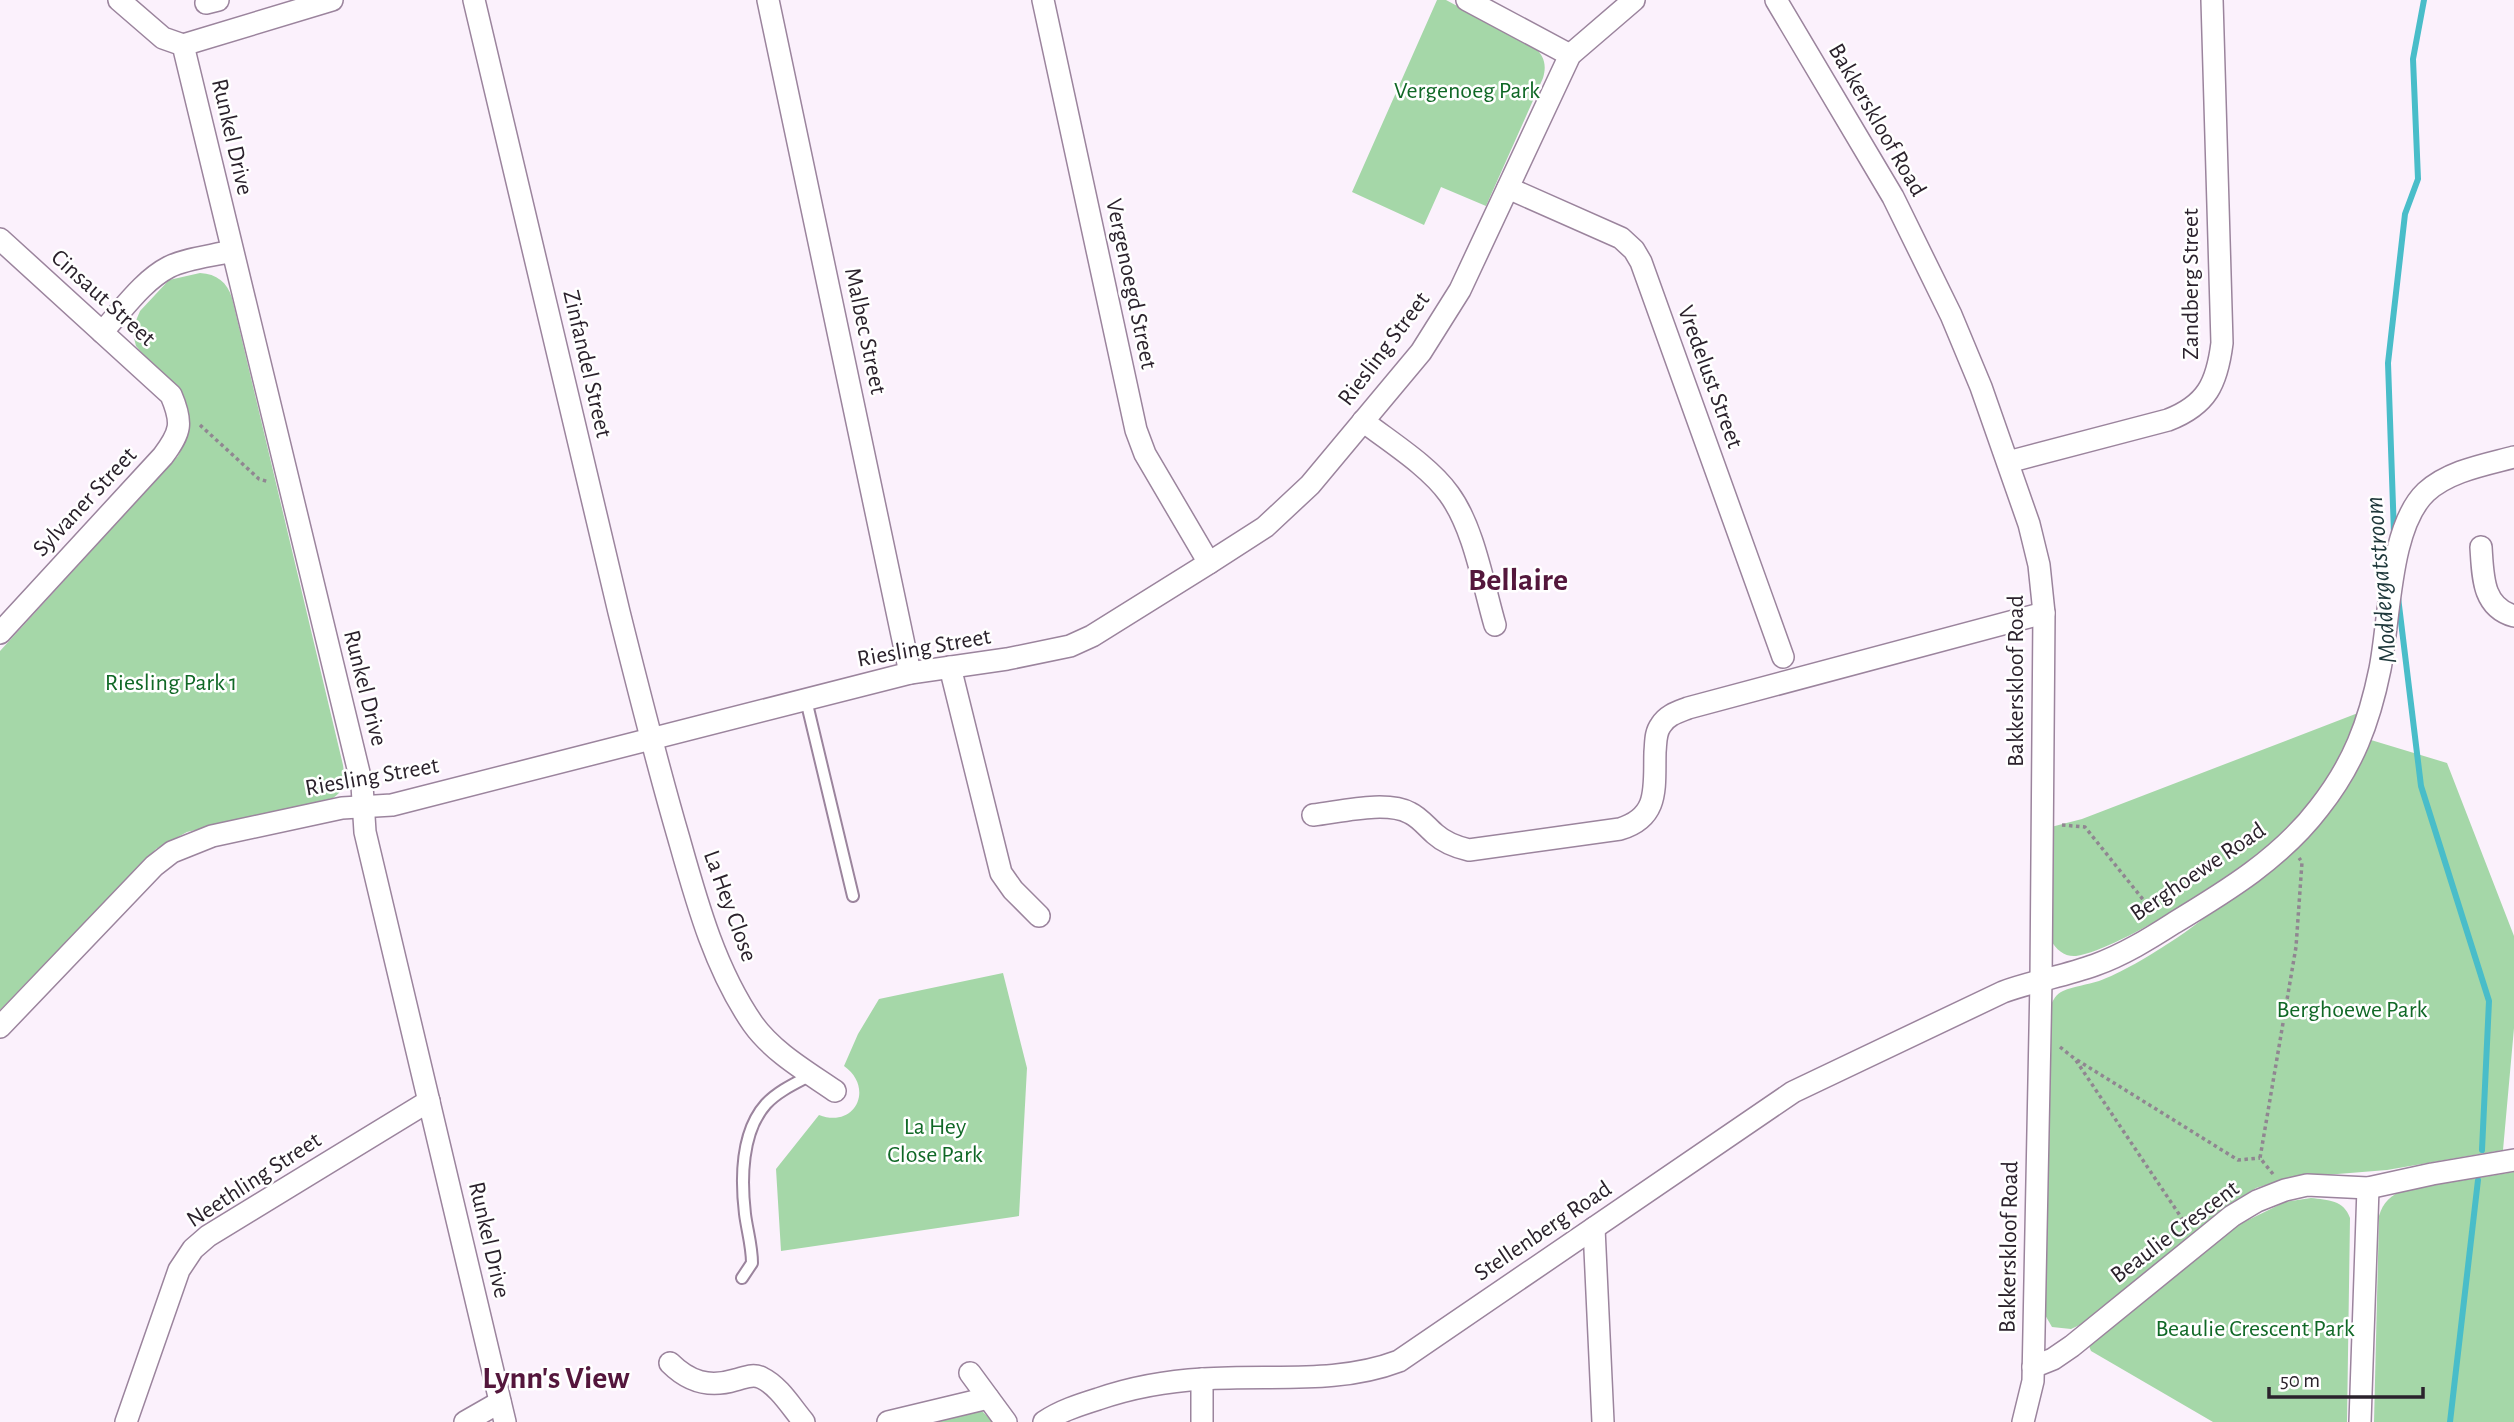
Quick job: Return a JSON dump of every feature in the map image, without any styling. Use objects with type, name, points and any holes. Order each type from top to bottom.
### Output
[{"type":"street","points":[[118,0],[163,38],[183,45],[332,0]]},
{"type":"street","name":"Zinfandel Street","points":[[474,0],[650,740]]},
{"type":"street","name":"Malbec Street","points":[[768,0],[910,673]]},
{"type":"street","name":"Vergenoegd Street","points":[[1043,0],[1136,430],[1145,454],[1209,563]]},
{"type":"street","points":[[1467,0],[1570,55]]},
{"type":"street","name":"Riesling Street","points":[[0,1027],[154,866],[173,852],[212,836],[342,808],[392,804],[910,673],[1007,659],[1070,646],[1092,636],[1209,563],[1265,527],[1285,510],[1310,485],[1421,352],[1460,290],[1570,55],[1634,0]]},
{"type":"street","name":"Bakkerskloof Road","points":[[1776,0],[1893,197],[1919,248],[1981,387],[2008,462],[2039,565],[2044,613],[2041,981],[2033,1381],[2023,1422]]},
{"type":"street","name":"Zandberg Street","points":[[2008,462],[2168,420],[2186,413],[2210,389],[2219,368],[2222,343],[2212,0]]},
{"type":"street","name":"Runkel Drive","points":[[183,45],[362,785],[365,832],[503,1412]]},
{"type":"street","name":"Vredelust Street","points":[[1508,188],[1621,238],[1634,250],[1641,262],[1783,657]]},
{"type":"street","name":"Cinsaut Street","points":[[1,241],[171,395],[180,415]]},
{"type":"street","points":[[102,332],[156,275],[185,262],[233,251]]},
{"type":"street","name":"Sylvaner Street","points":[[0,633],[163,456],[176,440],[180,415]]},
{"type":"street","points":[[1363,421],[1448,492],[1461,514],[1495,625]]},
{"type":"street","name":"Berghoewe Road","points":[[2041,981],[2107,960],[2165,929],[2256,870],[2287,844],[2318,810],[2358,747],[2369,714],[2380,667],[2398,549],[2404,525],[2413,507],[2427,491],[2454,475],[2514,457]]},
{"type":"street","points":[[2481,547],[2489,600],[2496,608],[2514,617]]},
{"type":"street","points":[[1313,815],[1399,808],[1413,814],[1452,846],[1469,850],[1620,829],[1635,824],[1650,808],[1654,793],[1656,734],[1662,723],[1671,715],[1701,704],[2044,613]]},
{"type":"street","points":[[950,667],[1001,873],[1013,890],[1039,916]]},
{"type":"street","name":"La Hey Close","points":[[650,740],[696,897],[713,948],[730,983],[754,1024],[768,1041],[835,1091]]},
{"type":"street","name":"Stellenberg Road","points":[[1044,1422],[1081,1404],[1118,1392],[1202,1379],[1344,1376],[1379,1369],[1399,1361],[1793,1092],[2003,992],[2041,981]]},
{"type":"street","name":"Neethling Street","points":[[126,1422],[180,1270],[193,1249],[208,1236],[429,1101]]},
{"type":"street","name":"Beaulie Crescent","points":[[2033,1367],[2053,1359],[2072,1346],[2232,1216],[2257,1201],[2285,1189],[2307,1185],[2368,1188],[2514,1160]]},
{"type":"street","points":[[2360,1422],[2368,1188]]},
{"type":"street","points":[[1594,1228],[1603,1422]]},
{"type":"street","points":[[670,1363],[696,1382],[728,1382],[756,1376],[763,1378],[771,1383],[804,1422]]},
{"type":"street","points":[[970,1374],[1006,1422]]},
{"type":"street","points":[[1202,1379],[1202,1422]]},
{"type":"street","points":[[888,1422],[988,1398]]},
{"type":"street","points":[[465,1422],[503,1412]]},
{"type":"lane","points":[[806,700],[853,896]]},
{"type":"lane","points":[[741,1278],[752,1263],[743,1194],[744,1167],[751,1130],[766,1103],[811,1074]]},
{"type":"path","points":[[180,415],[194,420],[259,479],[290,489]]},
{"type":"path","points":[[2042,824],[2085,827],[2165,929]]},
{"type":"path","points":[[2285,1189],[2260,1158],[2296,947],[2302,862],[2287,844]]},
{"type":"path","points":[[2040,1030],[2075,1059],[2238,1160],[2260,1158]]},
{"type":"path","points":[[2075,1059],[2199,1242]]},
{"type":"green space","name":"Vergenoeg Park","points":[[1437,0],[1446,0],[1534,47],[1542,57],[1545,69],[1486,206],[1441,187],[1424,225],[1352,192]]},
{"type":"green space","name":"Riesling Park 1","points":[[200,273],[220,280],[232,298],[343,765],[344,783],[333,798],[187,832],[156,849],[0,1010],[0,651],[178,456],[186,439],[188,410],[175,386],[136,346],[132,330],[140,311],[169,280]]},
{"type":"green space","points":[[2358,713],[2346,745],[2321,791],[2300,819],[2271,845],[2186,904],[2123,939],[2096,951],[2076,956],[2065,954],[2055,947],[2051,940],[2051,827],[2082,819]]},
{"type":"green space","name":"Berghoewe Park","points":[[2371,740],[2447,763],[2514,936],[2514,1028],[2503,1150],[2387,1170],[2288,1178],[2256,1188],[2227,1206],[2084,1323],[2071,1329],[2052,1327],[2041,1308],[2052,1002],[2063,991],[2107,978],[2153,953],[2274,866],[2313,831],[2330,811],[2346,790]]},
{"type":"green space","name":"La Hey Close Park","points":[[1003,973],[1027,1068],[1019,1216],[781,1251],[776,1169],[819,1115],[832,1118],[842,1116],[857,1104],[858,1085],[844,1066],[858,1034],[879,999]]},
{"type":"green space","points":[[2514,1172],[2514,1422],[2374,1422],[2379,1216],[2385,1203],[2404,1190]]},
{"type":"green space","name":"Beaulie Crescent Park","points":[[2311,1198],[2340,1204],[2350,1218],[2347,1422],[2213,1422],[2091,1351],[2091,1341],[2240,1224],[2285,1202]]},
{"type":"green space","points":[[981,1410],[993,1422],[911,1422]]},
{"type":"waterway","name":"Moddergatstroom","points":[[2394,534],[2388,363],[2405,214],[2418,179],[2413,59],[2424,0]]},
{"type":"waterway","name":"Moddergatstroom","points":[[2398,597],[2421,786],[2489,1001],[2482,1150]]},
{"type":"waterway","name":"Moddergatstroom","points":[[2450,1422],[2478,1180]]},
{"type":"district","name":"Bellaire","points":[[1518,580]]},
{"type":"district","name":"Lynn's View","points":[[556,1378]]}]
